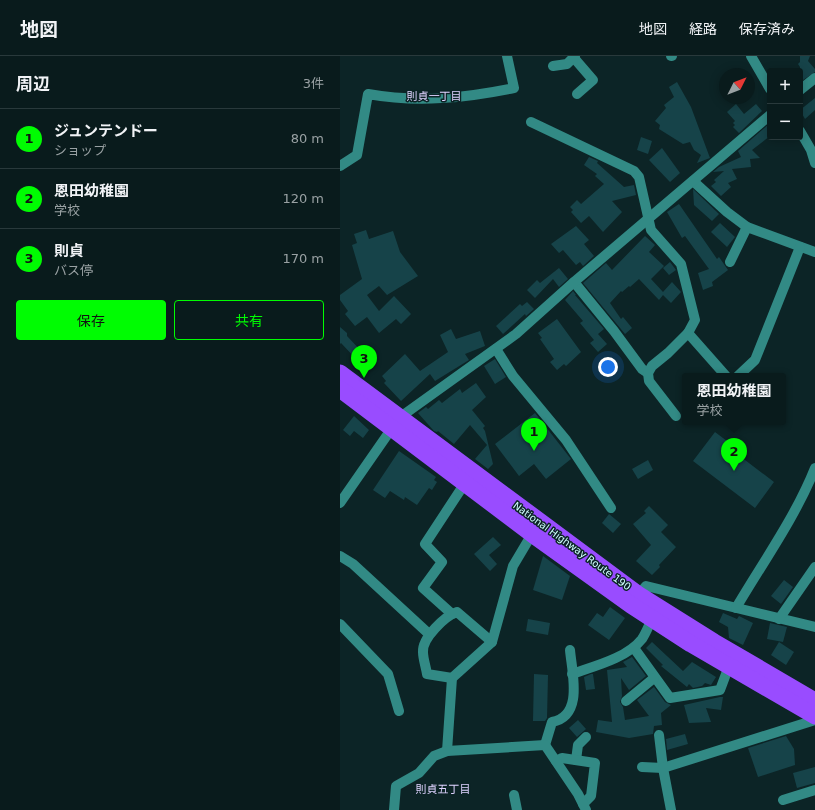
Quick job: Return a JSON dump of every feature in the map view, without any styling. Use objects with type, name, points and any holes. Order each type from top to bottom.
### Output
[{"type":"highway","name":"National Highway Route 190","points":[[340,373],[395,423],[465,483],[532,534],[635,600],[714,642],[815,701]]},
{"type":"highway","name":"National Highway Route 190","points":[[340,389],[395,423],[635,600],[652,619],[815,716]]},
{"type":"street","points":[[340,166],[357,155],[368,94],[405,98],[467,97],[514,88],[507,56]]},
{"type":"street","points":[[751,56],[767,84]]},
{"type":"street","points":[[553,66],[568,64],[575,57],[593,80],[577,94]]},
{"type":"street","points":[[803,88],[815,78]]},
{"type":"street","points":[[340,503],[395,423],[496,349],[767,118]]},
{"type":"street","points":[[531,122],[634,171],[639,177],[651,230],[681,264],[695,320],[688,333],[668,353],[652,366],[648,373],[649,381],[676,416]]},
{"type":"street","points":[[803,136],[811,150],[815,163]]},
{"type":"street","points":[[693,181],[727,212],[747,227],[815,252]]},
{"type":"street","points":[[730,262],[747,227]]},
{"type":"street","points":[[741,373],[755,360],[800,247]]},
{"type":"street","points":[[574,282],[614,331],[642,369],[648,373]]},
{"type":"street","points":[[688,333],[723,373]]},
{"type":"street","points":[[496,349],[513,376],[566,440],[611,508]]},
{"type":"street","points":[[736,608],[786,527],[807,488],[815,468]]},
{"type":"street","points":[[452,614],[423,588],[442,562],[425,544],[465,483]]},
{"type":"street","points":[[447,751],[452,678],[492,642],[513,566],[532,534]]},
{"type":"street","points":[[340,556],[353,564],[429,634]]},
{"type":"street","points":[[779,619],[815,567]]},
{"type":"street","points":[[635,600],[646,586],[779,619],[815,626]]},
{"type":"street","points":[[452,678],[427,674],[422,651],[429,634],[452,614],[457,612],[492,642]]},
{"type":"street","points":[[572,674],[610,660],[634,648],[643,638],[652,619]]},
{"type":"street","points":[[340,624],[388,674],[399,711]]},
{"type":"street","points":[[634,648],[654,678],[670,698],[694,696],[720,690],[729,666]]},
{"type":"street","points":[[570,650],[574,698],[572,709],[566,717],[552,722],[546,745],[578,794],[584,807]]},
{"type":"street","points":[[626,700],[654,678]]},
{"type":"street","points":[[642,767],[663,768],[815,720]]},
{"type":"street","points":[[659,735],[663,768],[671,810]]},
{"type":"street","points":[[576,760],[578,745],[586,737]]},
{"type":"street","points":[[394,810],[396,786],[419,773],[434,756],[447,751],[546,745]]},
{"type":"street","points":[[556,761],[562,758],[595,763],[591,796],[584,807]]},
{"type":"street","points":[[783,800],[815,790]]},
{"type":"street","points":[[514,796],[517,810]]},
{"type":"building","points":[[800,56],[810,56],[808,61],[815,69],[815,72],[803,80],[803,68],[800,68],[798,64],[800,62]]},
{"type":"building","points":[[677,82],[691,107],[710,158],[697,163],[701,155],[694,150],[690,142],[683,144],[659,129],[660,125],[655,121],[666,108],[664,105],[674,97],[669,87]]},
{"type":"building","points":[[815,98],[815,110],[805,119],[803,115],[803,108]]},
{"type":"building","points":[[736,104],[744,114],[756,104],[762,111],[739,133],[733,127],[735,125],[733,123],[735,121],[727,112]]},
{"type":"building","points":[[767,126],[767,138],[752,150],[760,158],[750,159],[751,167],[732,169],[737,179],[728,183],[731,187],[721,196],[711,186],[716,182],[714,180],[724,171],[713,172],[719,167],[741,157],[738,151]]},
{"type":"building","points":[[641,137],[652,141],[648,154],[637,150]]},
{"type":"building","points":[[662,148],[680,173],[670,182],[649,160]]},
{"type":"building","points":[[589,157],[598,161],[597,163],[624,187],[634,185],[636,195],[612,201],[622,212],[603,232],[589,216],[581,223],[571,212],[573,210],[570,207],[577,200],[581,204],[604,184],[595,176],[597,174],[584,165]]},
{"type":"building","points":[[693,189],[719,214],[712,221],[694,205]]},
{"type":"building","points":[[679,204],[717,259],[719,257],[728,270],[712,282],[713,286],[703,290],[698,273],[709,269],[685,236],[682,238],[667,212]]},
{"type":"building","points":[[720,223],[735,237],[727,247],[711,232]]},
{"type":"building","points":[[576,226],[589,240],[584,244],[594,256],[583,266],[580,262],[576,265],[563,250],[559,253],[551,244]]},
{"type":"building","points":[[366,230],[369,239],[393,231],[400,252],[418,276],[387,295],[379,286],[367,295],[379,311],[394,296],[411,314],[401,324],[396,319],[379,333],[367,317],[355,326],[345,314],[348,311],[340,300],[340,295],[362,279],[352,245],[357,243],[354,234]]},
{"type":"building","points":[[645,236],[655,245],[649,252],[664,266],[651,279],[663,292],[672,282],[681,292],[671,303],[663,295],[659,300],[639,279],[630,287],[629,286],[622,292],[621,291],[610,303],[621,319],[623,317],[632,328],[625,334],[583,283],[606,263],[612,270]]},
{"type":"building","points":[[670,262],[676,270],[669,275],[663,268]]},
{"type":"building","points":[[559,268],[568,279],[559,287],[553,279],[535,298],[527,290],[537,280],[540,283]]},
{"type":"building","points":[[573,291],[604,329],[598,334],[607,344],[598,352],[590,343],[594,340],[580,323],[583,321],[565,300]]},
{"type":"building","points":[[527,302],[534,309],[526,316],[525,314],[503,334],[496,326],[520,304],[522,306]]},
{"type":"building","points":[[557,319],[581,352],[566,366],[564,364],[557,370],[550,362],[554,359],[540,339],[542,338],[538,333]]},
{"type":"building","points":[[340,327],[347,333],[347,336],[364,354],[357,360],[341,343],[340,344]]},
{"type":"building","points":[[451,329],[456,339],[480,331],[485,346],[465,354],[469,360],[435,381],[430,374],[401,401],[384,383],[386,381],[382,376],[405,354],[420,371],[448,352],[440,335]]},
{"type":"building","points":[[495,359],[506,377],[495,384],[484,366]]},
{"type":"building","points":[[476,383],[486,397],[472,410],[485,426],[483,428],[493,464],[488,469],[475,459],[487,445],[470,425],[454,444],[438,431],[434,431],[418,413],[426,407],[428,409],[439,400],[442,403],[460,389],[462,393]]},
{"type":"building","points":[[535,413],[571,459],[546,479],[534,464],[519,476],[495,444]]},
{"type":"building","points":[[354,416],[369,430],[363,438],[354,431],[350,436],[343,430]]},
{"type":"building","points":[[715,432],[731,444],[728,447],[774,482],[755,508],[693,461]]},
{"type":"building","points":[[399,451],[436,477],[434,480],[437,482],[432,490],[429,488],[417,505],[405,497],[404,500],[390,491],[385,498],[373,490]]},
{"type":"building","points":[[648,460],[653,470],[638,479],[632,469]]},
{"type":"building","points":[[649,506],[668,525],[661,532],[676,547],[652,575],[636,561],[651,545],[633,524],[646,513],[644,511]]},
{"type":"building","points":[[609,514],[621,524],[613,533],[602,523]]},
{"type":"building","points":[[493,537],[501,545],[489,555],[497,564],[490,571],[474,554]]},
{"type":"building","points":[[543,556],[570,576],[562,600],[533,590]]},
{"type":"building","points":[[784,580],[793,587],[781,604],[771,596]]},
{"type":"building","points":[[610,607],[625,618],[609,640],[588,625],[597,613],[603,617]]},
{"type":"building","points":[[723,613],[737,619],[739,616],[753,623],[743,645],[729,638],[728,627],[719,622]]},
{"type":"building","points":[[528,619],[550,623],[548,635],[526,631]]},
{"type":"building","points":[[770,623],[787,627],[783,642],[767,639]]},
{"type":"building","points":[[652,642],[683,671],[692,662],[716,677],[711,685],[705,683],[702,686],[693,688],[689,684],[687,687],[661,666],[663,665],[646,648]]},
{"type":"building","points":[[779,642],[794,652],[786,665],[771,655]]},
{"type":"building","points":[[632,657],[646,676],[629,690],[621,678],[622,696],[620,702],[623,707],[625,720],[649,716],[637,700],[654,687],[665,702],[671,705],[661,713],[662,725],[654,726],[653,734],[629,738],[596,732],[598,720],[612,722],[607,670],[627,667],[623,662]]},
{"type":"building","points":[[534,674],[548,675],[547,718],[545,721],[533,721]]},
{"type":"building","points":[[593,674],[595,689],[586,690],[584,677]]},
{"type":"building","points":[[723,697],[721,710],[706,708],[711,722],[689,723],[684,705]]},
{"type":"building","points":[[578,720],[586,729],[577,737],[569,728]]},
{"type":"building","points":[[685,734],[688,744],[667,750],[666,739]]},
{"type":"building","points":[[786,736],[794,749],[795,765],[758,777],[748,748]]},
{"type":"building","points":[[815,767],[815,783],[797,788],[793,773]]},
{"type":"place","name":"則貞","points":[[364,378]]},
{"type":"place","name":"ジュンテンドー","points":[[534,451]]},
{"type":"place","name":"恩田幼稚園","points":[[734,471]]},
{"type":"district","name":"則貞一丁目","points":[[434,96]]},
{"type":"district","name":"則貞五丁目","points":[[443,789]]}]
